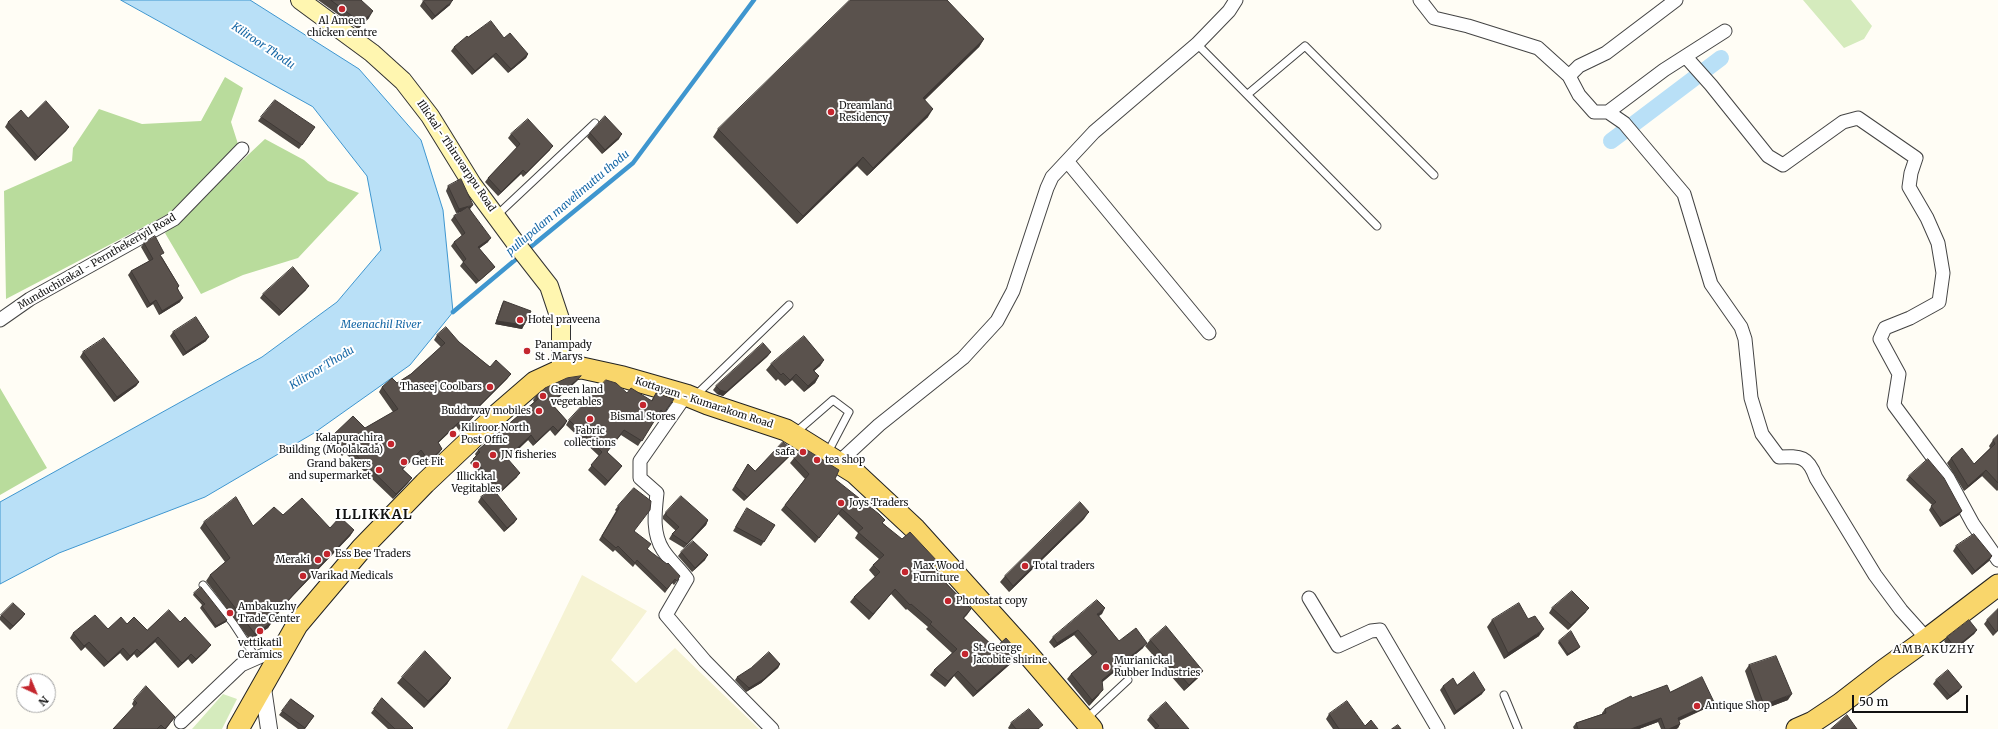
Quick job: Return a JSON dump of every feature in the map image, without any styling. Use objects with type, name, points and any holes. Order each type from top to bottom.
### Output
[{"type":"main road","name":"Illickal - Thiruvarppu Road","points":[[300,0],[372,53],[403,80],[430,116],[472,184],[549,286],[562,322],[561,370]]},
{"type":"main road","name":"Kottayam - Kumarakom Road","points":[[238,729],[296,625],[362,548],[425,483],[530,386],[561,370],[582,368],[623,377],[689,397],[786,430],[855,473],[915,529],[1026,652],[1088,725]]},
{"type":"main road","points":[[1797,729],[1813,722],[1840,704],[1884,670],[1928,640],[1998,585]]},
{"type":"street","points":[[832,459],[879,425],[962,358],[997,321],[1013,291],[1046,188],[1052,178],[1094,132],[1197,44],[1229,12],[1236,0]]},
{"type":"street","points":[[1420,0],[1434,18],[1468,26],[1538,48],[1569,76],[1579,95],[1594,112],[1608,112],[1664,70],[1725,31]]},
{"type":"street","points":[[1569,76],[1579,66],[1606,53],[1676,0]]},
{"type":"street","points":[[1686,56],[1768,156],[1783,164],[1843,122],[1858,118],[1916,158],[1911,173],[1909,187],[1927,218],[1938,243],[1943,273],[1939,302],[1910,318],[1885,328],[1880,338],[1899,374],[1894,405],[1948,478],[1972,524],[1998,560]]},
{"type":"street","points":[[1608,112],[1628,127],[1684,194],[1711,284],[1741,327],[1745,339],[1751,398],[1762,434],[1779,457],[1798,456],[1811,464],[1816,478],[1875,575],[1901,610],[1928,640]]},
{"type":"street","name":"Munduchirakal - Pernthekeriyil Road","points":[[0,320],[30,299],[174,220],[242,149]]},
{"type":"street","points":[[1067,162],[1209,333]]},
{"type":"street","points":[[689,397],[640,461],[640,478],[657,493],[654,513],[655,531],[663,550],[687,579],[666,615],[705,661],[772,729]]},
{"type":"street","points":[[1309,598],[1338,646],[1371,631],[1380,630],[1438,729]]},
{"type":"street","points":[[181,722],[240,664],[284,646]]},
{"type":"street","points":[[262,688],[269,729]]},
{"type":"lane","points":[[1197,44],[1378,226]]},
{"type":"lane","points":[[1248,94],[1305,46],[1434,175]]},
{"type":"lane","points":[[496,216],[595,123]]},
{"type":"lane","points":[[689,397],[789,305]]},
{"type":"lane","points":[[794,435],[833,400],[849,412],[832,459]]},
{"type":"lane","points":[[202,585],[233,623],[256,658]]},
{"type":"lane","points":[[1088,725],[1128,680]]},
{"type":"lane","points":[[1504,695],[1518,729]]},
{"type":"shaded area","points":[[582,575],[647,611],[611,660],[636,683],[675,648],[759,729],[507,729]]},
{"type":"green space","points":[[1803,0],[1851,0],[1872,26],[1864,39],[1844,48]]},
{"type":"green space","points":[[225,77],[243,88],[231,122],[238,144],[172,212],[6,299],[4,191],[72,161],[73,148],[99,109],[142,124],[201,121]]},
{"type":"green space","points":[[265,139],[304,160],[328,181],[359,193],[298,258],[243,275],[201,294],[165,233]]},
{"type":"green space","points":[[0,388],[47,468],[0,495]]},
{"type":"green space","points":[[223,694],[237,699],[222,729],[192,729]]},
{"type":"water","name":"Meenachil River","points":[[121,0],[250,0],[359,69],[421,140],[443,210],[453,312],[410,365],[314,433],[205,497],[59,553],[0,584],[0,502],[262,357],[337,302],[381,250],[367,176],[313,107]]},
{"type":"building","points":[[331,0],[361,0],[373,11],[362,23]]},
{"type":"building","points":[[453,0],[435,16],[423,1]]},
{"type":"building","name":"Dreamland Residency","points":[[850,0],[947,0],[984,39],[923,98],[933,109],[873,168],[863,157],[803,216],[718,129]]},
{"type":"building","points":[[491,21],[504,38],[510,33],[528,54],[511,69],[496,53],[475,71],[454,47],[467,36],[468,37]]},
{"type":"building","points":[[275,100],[315,127],[302,145],[261,117]]},
{"type":"building","points":[[46,101],[69,127],[38,157],[8,122],[21,110],[28,118]]},
{"type":"building","points":[[605,116],[622,134],[605,150],[590,133]]},
{"type":"building","points":[[528,119],[553,146],[526,173],[523,170],[501,192],[488,178],[520,144],[511,134]]},
{"type":"building","points":[[461,179],[473,205],[459,209],[448,186]]},
{"type":"building","points":[[468,207],[491,238],[478,247],[495,267],[479,281],[463,262],[466,259],[454,242],[465,233],[454,216]]},
{"type":"building","points":[[155,236],[164,253],[160,255],[179,286],[177,288],[183,298],[162,311],[156,300],[150,304],[131,271],[153,259],[144,243]]},
{"type":"building","points":[[293,267],[309,286],[282,312],[263,294]]},
{"type":"building","points":[[504,301],[531,311],[524,325],[497,321]]},
{"type":"building","points":[[196,317],[209,337],[186,352],[173,332]]},
{"type":"building","points":[[446,327],[459,342],[490,367],[496,360],[511,374],[479,406],[481,408],[464,427],[459,422],[438,442],[442,449],[429,461],[421,450],[402,469],[412,478],[396,494],[349,448],[346,452],[332,436],[353,416],[365,428],[398,409],[382,387],[392,378],[397,383],[411,374],[445,343],[437,335]]},
{"type":"building","points":[[804,336],[824,360],[813,370],[819,376],[808,386],[796,374],[790,380],[783,373],[781,375],[771,364]]},
{"type":"building","points":[[104,338],[139,382],[117,397],[83,352]]},
{"type":"building","points":[[763,343],[771,352],[726,392],[720,390],[716,386]]},
{"type":"building","points":[[581,376],[551,403],[567,421],[558,431],[553,426],[536,442],[531,435],[507,458],[520,473],[502,490],[473,459],[480,452],[478,450],[538,399],[536,396],[545,388],[567,378]]},
{"type":"building","points":[[606,380],[616,383],[627,393],[631,388],[652,401],[656,393],[674,399],[664,413],[661,410],[642,441],[624,430],[607,452],[622,466],[608,481],[591,465],[602,452],[569,420]]},
{"type":"building","points":[[1998,435],[1998,483],[1986,470],[1968,486],[1951,458],[1962,448],[1974,464],[1995,444],[1993,440]]},
{"type":"building","points":[[783,442],[794,451],[747,497],[735,486],[748,464],[755,471]]},
{"type":"building","points":[[804,448],[839,470],[835,479],[879,514],[885,520],[882,523],[902,539],[910,532],[938,562],[932,569],[971,609],[963,618],[995,648],[1006,638],[1020,654],[977,691],[958,671],[948,681],[934,670],[957,649],[930,624],[932,622],[911,604],[910,605],[895,589],[873,614],[854,597],[880,572],[873,565],[884,555],[858,532],[863,528],[842,509],[819,538],[785,505],[809,474],[794,458]]},
{"type":"building","points":[[1928,459],[1944,478],[1962,511],[1943,523],[1931,506],[1936,502],[1909,476]]},
{"type":"building","points":[[634,488],[651,501],[650,510],[634,531],[651,544],[647,549],[667,564],[668,563],[680,576],[677,581],[675,579],[667,589],[637,560],[635,563],[618,546],[616,548],[602,536],[619,508],[618,506]]},
{"type":"building","points":[[493,489],[517,519],[507,528],[481,497]]},
{"type":"building","points":[[681,496],[708,520],[687,544],[672,534],[679,527],[666,515],[666,512]]},
{"type":"building","points":[[236,497],[253,526],[274,507],[283,515],[302,498],[330,528],[340,517],[354,530],[292,596],[271,621],[272,622],[255,634],[210,575],[230,558],[204,522]]},
{"type":"building","points":[[1080,502],[1089,512],[1013,586],[1005,576]]},
{"type":"building","points":[[747,508],[775,525],[764,542],[736,527]]},
{"type":"building","points":[[1974,534],[1992,556],[1975,571],[1956,546]]},
{"type":"building","points":[[693,541],[708,555],[695,568],[681,552]]},
{"type":"building","points":[[201,587],[227,620],[216,626],[202,606],[205,604],[194,593]]},
{"type":"building","points":[[1572,591],[1589,608],[1571,625],[1552,608]]},
{"type":"building","points":[[1097,600],[1105,608],[1097,614],[1119,641],[1136,628],[1147,643],[1102,680],[1103,690],[1092,700],[1071,674],[1097,652],[1078,630],[1057,643],[1053,637]]},
{"type":"building","points":[[13,603],[25,614],[13,626],[1,615]]},
{"type":"building","points":[[1519,603],[1528,619],[1535,616],[1544,629],[1508,653],[1492,620]]},
{"type":"building","points":[[1998,609],[1998,630],[1996,632],[1987,620]]},
{"type":"building","points":[[169,610],[180,622],[185,617],[211,645],[196,659],[191,654],[182,663],[158,637],[141,653],[137,649],[130,656],[123,648],[108,662],[89,642],[84,646],[73,633],[95,615],[108,629],[121,617],[127,624],[134,617],[147,630]]},
{"type":"building","points":[[1969,620],[1977,630],[1955,648],[1947,637]]},
{"type":"building","points":[[1166,626],[1203,671],[1189,685],[1150,640]]},
{"type":"building","points":[[1571,631],[1580,647],[1568,654],[1559,641]]},
{"type":"building","points":[[425,651],[451,678],[428,701],[402,677]]},
{"type":"building","points":[[769,652],[780,664],[764,679],[749,688],[737,677],[751,668]]},
{"type":"building","points":[[1776,656],[1792,694],[1764,705],[1749,665]]},
{"type":"building","points":[[1948,670],[1962,687],[1950,696],[1936,680]]},
{"type":"building","points":[[1474,672],[1485,690],[1456,711],[1443,686],[1453,678],[1457,685]]},
{"type":"building","points":[[1702,677],[1714,702],[1678,718],[1680,724],[1669,729],[1665,729],[1661,718],[1631,729],[1578,729],[1576,723],[1606,713],[1605,709],[1631,696],[1632,698],[1667,685],[1670,692]]},
{"type":"building","points":[[146,686],[175,717],[165,729],[161,725],[157,729],[113,729],[137,703],[134,700]]},
{"type":"building","points":[[382,698],[413,728],[412,729],[395,729],[374,709]]},
{"type":"building","points":[[291,699],[314,716],[305,728],[282,711]]},
{"type":"building","points":[[1347,701],[1365,726],[1371,720],[1378,729],[1339,729],[1329,714]]},
{"type":"building","points":[[1166,702],[1189,729],[1155,729],[1159,726],[1150,716]]},
{"type":"building","points":[[1029,709],[1043,725],[1038,729],[1016,729],[1011,723]]},
{"type":"building","points":[[1847,715],[1857,729],[1831,729]]},
{"type":"building","points":[[1398,725],[1401,729],[1392,729]]},
{"type":"waterway","name":"pullupalam mavelimuttu thodu","points":[[527,250],[633,163],[754,0]]},
{"type":"waterway","points":[[1635,123],[1721,58]]},
{"type":"waterway","points":[[1611,141],[1623,132]]},
{"type":"waterway","name":"pullupalam mavelimuttu thodu","points":[[453,312],[521,255]]},
{"type":"place","name":"Al Ameen chicken centre","points":[[342,9]]},
{"type":"place","name":"Dreamland Residency","points":[[831,112]]},
{"type":"place","name":"Hotel praveena","points":[[520,320]]},
{"type":"place","name":"Panampady St . Marys","points":[[527,351]]},
{"type":"place","name":"Thaseej Coolbars","points":[[490,387]]},
{"type":"place","name":"Green land vegetables","points":[[543,396]]},
{"type":"place","name":"Bismal Stores","points":[[643,405]]},
{"type":"place","name":"Buddrway mobiles","points":[[539,411]]},
{"type":"place","name":"Fabric collections","points":[[590,419]]},
{"type":"place","name":"Kiliroor North Post Offic","points":[[453,434]]},
{"type":"place","name":"Kalapurachira Building (Moolakada)","points":[[391,444]]},
{"type":"place","name":"safa","points":[[803,452]]},
{"type":"place","name":"JN fisheries","points":[[493,455]]},
{"type":"place","name":"tea shop","points":[[817,460]]},
{"type":"place","name":"Get Fit","points":[[404,462]]},
{"type":"place","name":"Illickkal Vegitables","points":[[476,465]]},
{"type":"place","name":"Grand bakers and supermarket","points":[[379,470]]},
{"type":"place","name":"Joys Traders","points":[[841,503]]},
{"type":"place","name":"Ess Bee Traders","points":[[327,554]]},
{"type":"place","name":"Meraki","points":[[318,560]]},
{"type":"place","name":"Total traders","points":[[1025,566]]},
{"type":"place","name":"Max Wood Furniture","points":[[905,572]]},
{"type":"place","name":"Varikad Medicals","points":[[303,576]]},
{"type":"place","name":"Photostat copy","points":[[948,601]]},
{"type":"place","name":"Ambakuzhy Trade Center","points":[[230,613]]},
{"type":"place","name":"vettikatil Ceramics","points":[[260,631]]},
{"type":"place","name":"St. George Jacobite shirine","points":[[965,654]]},
{"type":"place","name":"Murianickal Rubber Industries","points":[[1106,667]]},
{"type":"place","name":"Antique Shop","points":[[1697,706]]},
{"type":"district","name":"ILLIKKAL","points":[[374,515]]},
{"type":"district","name":"AMBAKUZHY","points":[[1934,650]]},
{"type":"water label","name":"Kiliroor Thodu","points":[[263,46]]},
{"type":"water label","name":"Kiliroor Thodu","points":[[322,368]]}]
